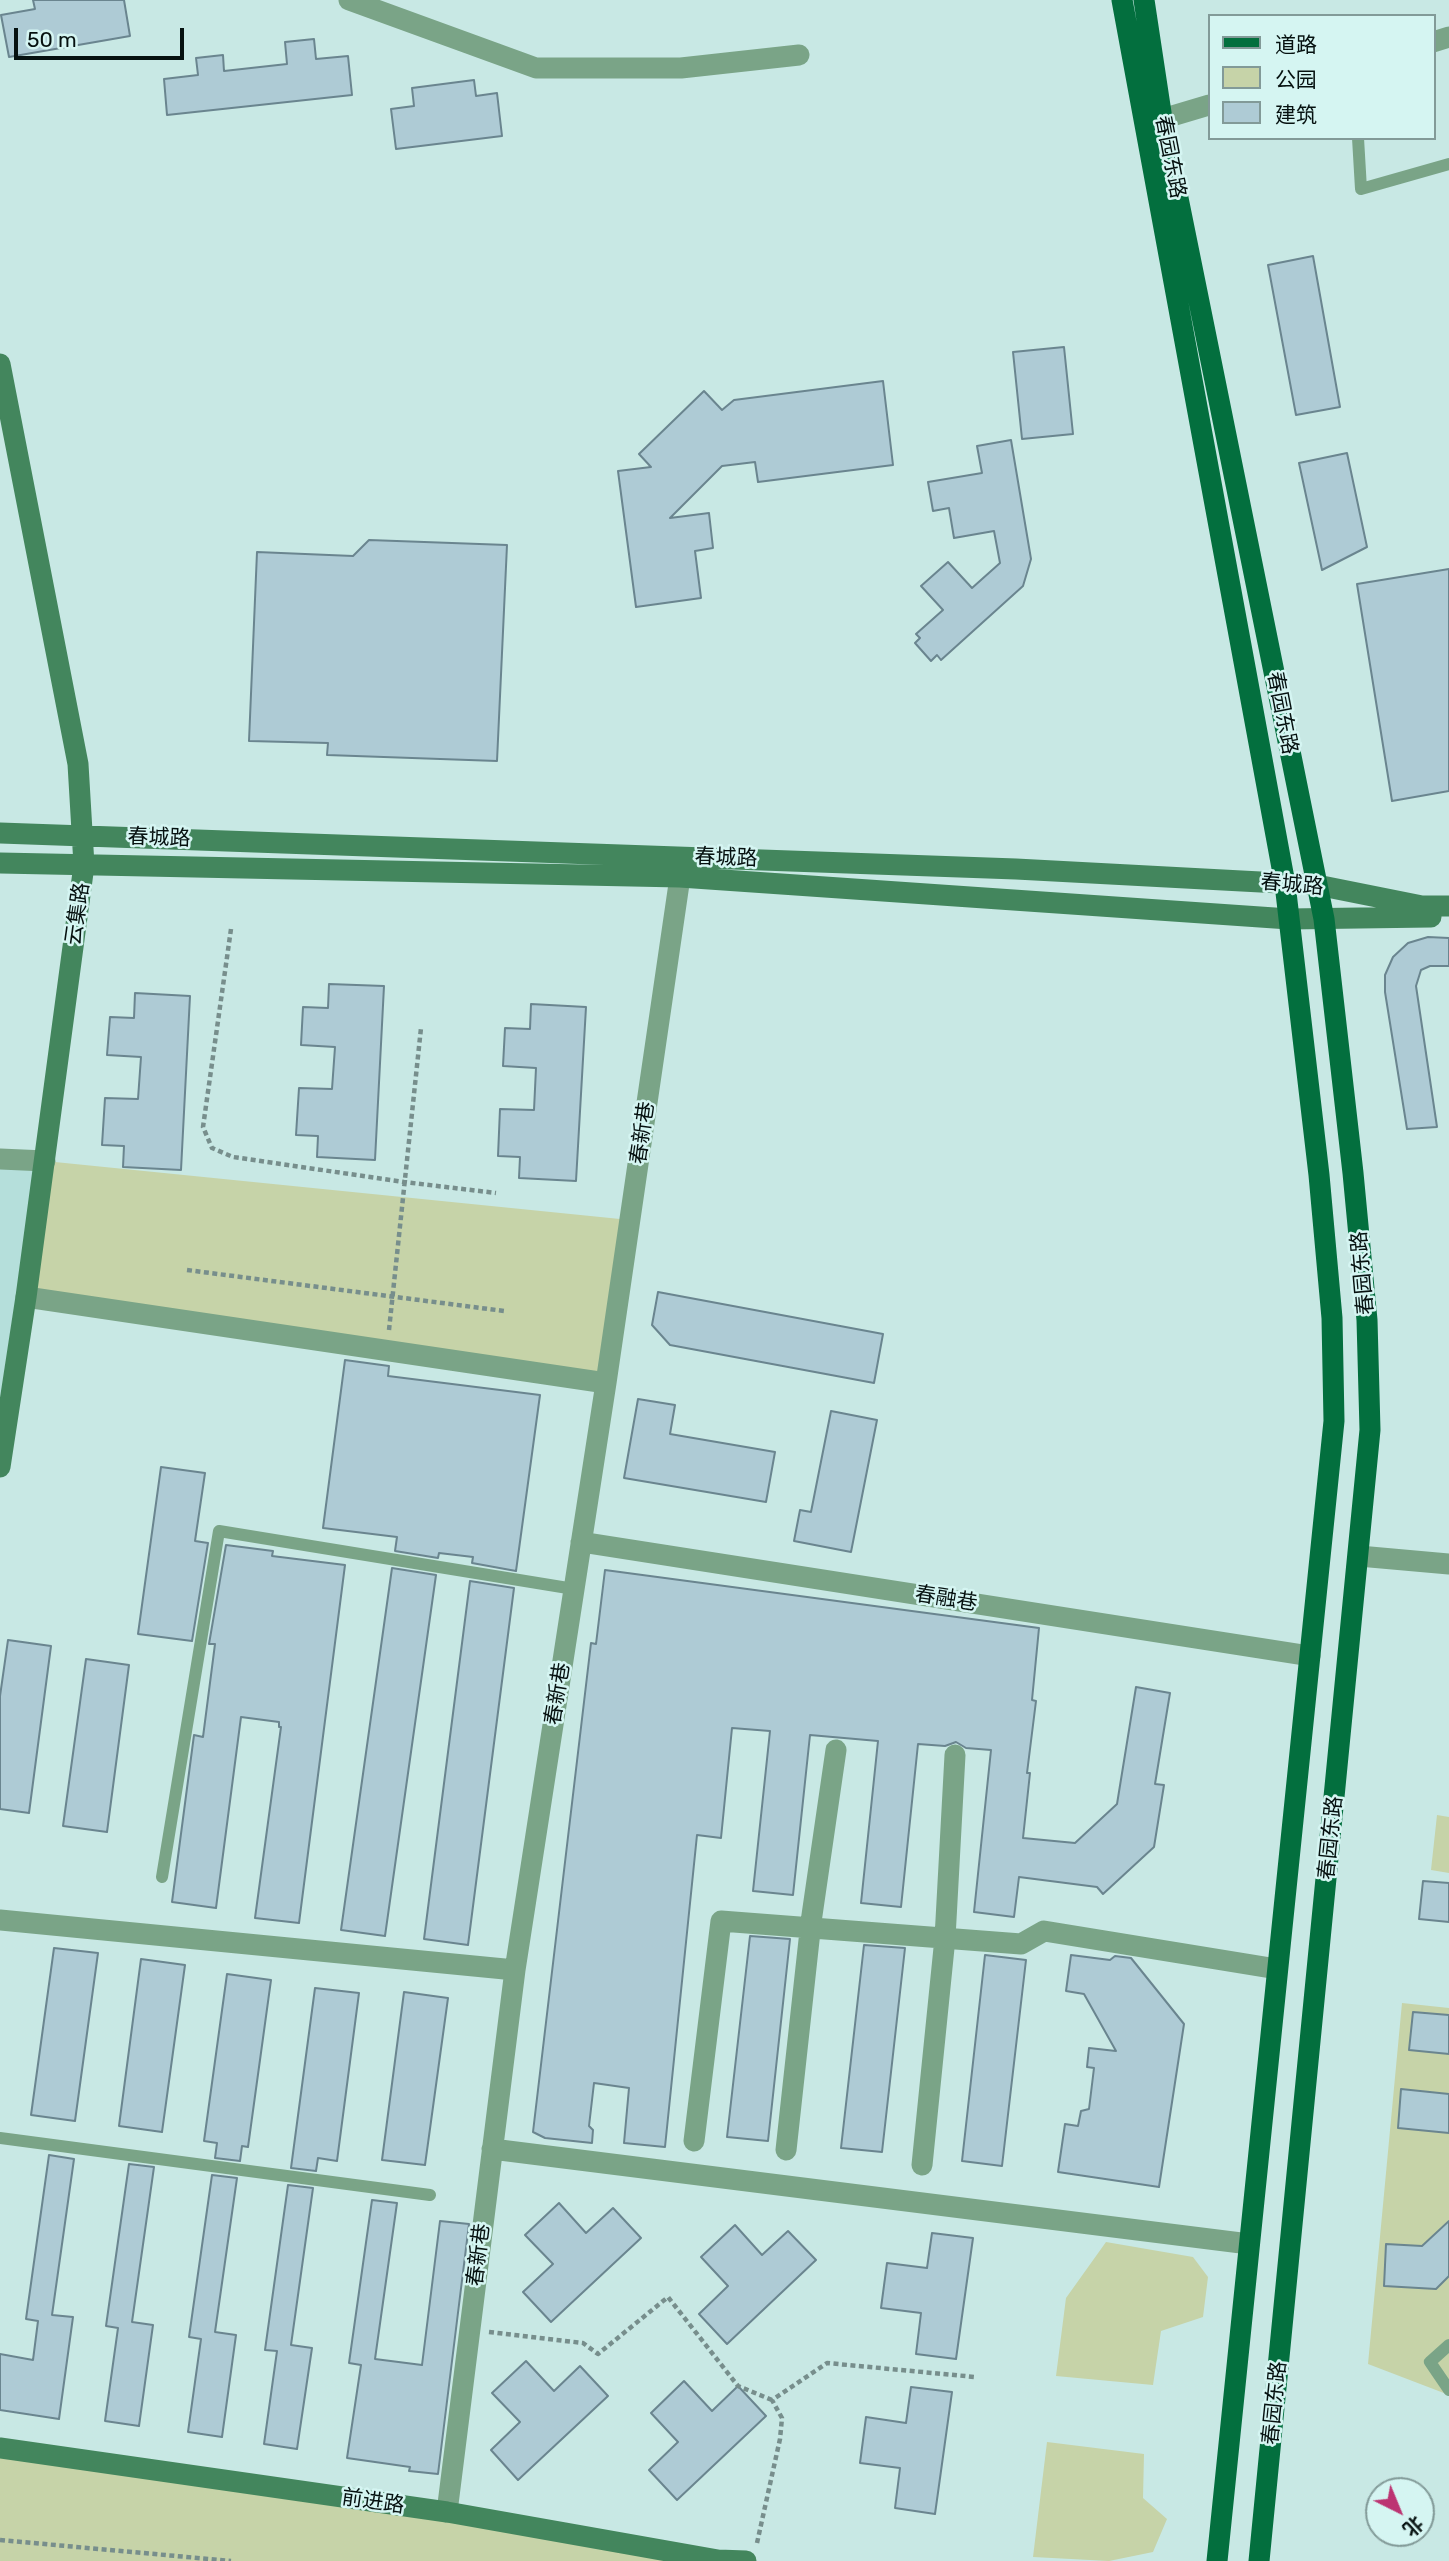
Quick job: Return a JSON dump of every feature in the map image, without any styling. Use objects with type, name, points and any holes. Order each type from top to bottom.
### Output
[{"type":"main road","name":"春园东路","points":[[1122,0],[1285,884],[1319,1175],[1332,1318],[1334,1421],[1216,2561]]},
{"type":"main road","name":"春园东路","points":[[1144,0],[1162,119],[1324,919],[1352,1160],[1367,1320],[1370,1430],[1259,2561]]},
{"type":"street","points":[[349,0],[536,68],[681,68],[799,55]]},
{"type":"street","points":[[1162,119],[1208,105]]},
{"type":"street","name":"云集路","points":[[0,364],[78,764],[84,835],[84,865],[45,1161],[0,1467]]},
{"type":"street","name":"春城路","points":[[0,832],[1016,869],[1317,886],[1422,906],[1449,906]]},
{"type":"street","name":"春城路","points":[[0,863],[680,877],[1289,919],[1449,918]]},
{"type":"street","name":"春新巷","points":[[447,2512],[515,1970],[582,1542],[680,877]]},
{"type":"street","points":[[0,1159],[45,1161]]},
{"type":"street","points":[[26,1297],[606,1382]]},
{"type":"street","name":"春融巷","points":[[582,1542],[1310,1656]]},
{"type":"street","points":[[1359,1556],[1449,1564]]},
{"type":"street","points":[[786,2150],[811,1928],[836,1750]]},
{"type":"street","points":[[922,2165],[945,1938],[955,1755]]},
{"type":"street","points":[[0,1920],[515,1970]]},
{"type":"street","points":[[694,2141],[721,1921],[1021,1944],[1044,1931],[1278,1969]]},
{"type":"street","points":[[492,2149],[1249,2244]]},
{"type":"street","name":"前进路","points":[[0,2448],[447,2512],[719,2560],[751,2554]]},
{"type":"lane","points":[[1358,140],[1361,189],[1449,164]]},
{"type":"lane","points":[[162,1877],[219,1531],[574,1589]]},
{"type":"lane","points":[[0,2138],[430,2195]]},
{"type":"lane","points":[[1449,2345],[1430,2361],[1449,2390]]},
{"type":"path","points":[[231,929],[203,1127],[212,1147],[233,1157],[496,1193]]},
{"type":"path","points":[[386,1350],[421,1028]]},
{"type":"path","points":[[187,1270],[504,1311]]},
{"type":"path","points":[[470,2330],[583,2343],[598,2354],[668,2297],[738,2386],[772,2400],[782,2418],[780,2439],[751,2554]]},
{"type":"path","points":[[772,2400],[827,2363],[975,2377]]},
{"type":"path","points":[[0,2540],[231,2561]]},
{"type":"shaded area","points":[[0,1164],[37,1166],[0,1397]]},
{"type":"green space","points":[[45,1161],[630,1220],[606,1383],[26,1297]]},
{"type":"green space","points":[[1437,1815],[1449,1817],[1449,1873],[1431,1870]]},
{"type":"green space","points":[[1402,2003],[1449,2008],[1449,2395],[1368,2364]]},
{"type":"green space","points":[[1106,2242],[1193,2257],[1208,2277],[1203,2317],[1161,2331],[1153,2385],[1056,2376],[1066,2298]]},
{"type":"green space","points":[[1047,2442],[1144,2454],[1143,2498],[1167,2519],[1153,2552],[1109,2561],[1033,2557]]},
{"type":"green space","points":[[0,2448],[746,2561],[0,2561]]},
{"type":"building","points":[[33,0],[124,0],[130,36],[9,57],[1,15],[35,9]]},
{"type":"building","points":[[314,39],[316,59],[348,56],[352,95],[167,115],[164,79],[198,75],[196,58],[223,55],[224,71],[287,64],[285,42]]},
{"type":"building","points":[[474,80],[476,96],[497,93],[502,136],[396,149],[391,109],[414,106],[412,88]]},
{"type":"building","points":[[1313,256],[1340,407],[1296,415],[1268,265]]},
{"type":"building","points":[[1064,347],[1073,434],[1022,439],[1013,352]]},
{"type":"building","points":[[883,381],[893,465],[758,482],[755,462],[722,466],[670,518],[709,513],[713,548],[695,551],[701,598],[636,607],[618,471],[651,467],[639,454],[704,391],[722,410],[734,400]]},
{"type":"building","points":[[1011,440],[1031,559],[1023,586],[941,660],[937,655],[931,661],[915,643],[920,638],[916,634],[943,610],[921,586],[948,562],[972,588],[1000,563],[994,531],[954,538],[949,508],[933,511],[928,482],[982,473],[977,446]]},
{"type":"building","points":[[1347,453],[1367,547],[1322,570],[1299,463]]},
{"type":"building","points":[[369,540],[507,545],[497,761],[327,755],[328,743],[249,741],[257,552],[353,556]]},
{"type":"building","points":[[1449,569],[1449,791],[1392,801],[1357,584]]},
{"type":"building","points":[[1428,937],[1449,938],[1449,966],[1430,966],[1421,970],[1416,986],[1437,1127],[1407,1129],[1385,992],[1385,975],[1393,957],[1408,943]]},
{"type":"building","points":[[329,984],[384,986],[375,1160],[317,1157],[318,1136],[296,1135],[299,1088],[332,1089],[335,1047],[301,1045],[303,1007],[328,1008]]},
{"type":"building","points":[[135,993],[190,996],[181,1170],[123,1167],[124,1146],[102,1145],[105,1098],[138,1099],[141,1057],[107,1055],[110,1017],[134,1018]]},
{"type":"building","points":[[531,1004],[586,1007],[576,1181],[519,1178],[520,1157],[498,1156],[500,1109],[534,1110],[536,1068],[503,1066],[505,1028],[530,1029]]},
{"type":"building","points":[[658,1292],[883,1334],[874,1383],[670,1345],[652,1325]]},
{"type":"building","points":[[345,1360],[389,1366],[388,1376],[540,1395],[516,1571],[472,1563],[473,1557],[439,1553],[438,1558],[395,1551],[397,1537],[323,1528]]},
{"type":"building","points":[[638,1399],[675,1405],[670,1434],[775,1452],[766,1502],[624,1478]]},
{"type":"building","points":[[831,1411],[877,1420],[851,1552],[794,1541],[800,1510],[811,1512]]},
{"type":"building","points":[[161,1467],[205,1473],[195,1541],[208,1543],[192,1641],[138,1634]]},
{"type":"building","points":[[226,1545],[273,1551],[272,1556],[345,1565],[299,1923],[255,1918],[281,1727],[279,1722],[241,1717],[216,1908],[172,1902],[194,1735],[203,1737],[215,1644],[209,1644]]},
{"type":"building","points":[[392,1568],[436,1575],[385,1936],[341,1930]]},
{"type":"building","points":[[605,1570],[1039,1628],[1032,1700],[1036,1701],[1027,1773],[1030,1773],[1023,1838],[1075,1843],[1117,1804],[1136,1687],[1170,1693],[1155,1784],[1164,1785],[1154,1847],[1103,1894],[1097,1887],[1019,1877],[1014,1917],[974,1912],[991,1750],[966,1748],[956,1742],[945,1746],[918,1744],[901,1907],[861,1903],[878,1741],[810,1735],[793,1895],[753,1891],[770,1731],[732,1728],[721,1838],[697,1835],[665,2147],[624,2143],[629,2088],[594,2083],[589,2126],[593,2130],[592,2143],[545,2138],[533,2132],[591,1643],[596,1644]]},
{"type":"building","points":[[470,1581],[514,1588],[468,1945],[424,1939]]},
{"type":"building","points":[[8,1640],[51,1646],[29,1813],[0,1809],[0,1696]]},
{"type":"building","points":[[86,1659],[129,1665],[107,1832],[63,1826]]},
{"type":"building","points":[[1423,1881],[1449,1883],[1449,1922],[1419,1919]]},
{"type":"building","points":[[750,1936],[790,1939],[768,2141],[727,2137]]},
{"type":"building","points":[[864,1945],[905,1948],[882,2152],[841,2148]]},
{"type":"building","points":[[54,1948],[98,1953],[75,2121],[31,2115]]},
{"type":"building","points":[[985,1955],[1026,1960],[1002,2166],[962,2161]]},
{"type":"building","points":[[1071,1955],[1110,1960],[1115,1956],[1131,1958],[1184,2024],[1159,2187],[1058,2172],[1065,2124],[1078,2126],[1081,2111],[1089,2109],[1094,2068],[1087,2067],[1089,2048],[1116,2051],[1084,1994],[1066,1991]]},
{"type":"building","points":[[141,1959],[185,1965],[162,2132],[119,2126]]},
{"type":"building","points":[[227,1974],[271,1980],[248,2147],[242,2146],[240,2161],[215,2158],[217,2143],[204,2141]]},
{"type":"building","points":[[315,1988],[359,1993],[337,2161],[318,2158],[316,2171],[291,2168]]},
{"type":"building","points":[[404,1992],[448,1998],[425,2165],[382,2160]]},
{"type":"building","points":[[1413,2012],[1449,2015],[1449,2054],[1409,2050]]},
{"type":"building","points":[[1401,2089],[1449,2094],[1449,2133],[1398,2128]]},
{"type":"building","points":[[49,2155],[74,2159],[52,2315],[73,2317],[59,2419],[0,2410],[0,2354],[33,2360],[38,2321],[26,2319]]},
{"type":"building","points":[[129,2164],[154,2167],[132,2322],[153,2325],[139,2426],[105,2421],[118,2328],[106,2326]]},
{"type":"building","points":[[212,2175],[237,2178],[215,2332],[236,2335],[222,2437],[188,2432],[201,2339],[189,2337]]},
{"type":"building","points":[[288,2185],[313,2188],[291,2345],[312,2348],[297,2449],[264,2444],[277,2351],[265,2350]]},
{"type":"building","points":[[372,2200],[397,2203],[375,2359],[422,2365],[440,2221],[469,2224],[438,2474],[347,2458],[361,2365],[349,2363]]},
{"type":"building","points":[[559,2203],[586,2233],[613,2208],[641,2238],[551,2322],[523,2292],[553,2264],[525,2235]]},
{"type":"building","points":[[1449,2221],[1449,2276],[1436,2289],[1384,2286],[1386,2244],[1422,2246]]},
{"type":"building","points":[[735,2225],[762,2255],[788,2231],[816,2260],[727,2344],[699,2314],[728,2286],[701,2257]]},
{"type":"building","points":[[932,2233],[973,2238],[956,2359],[916,2354],[921,2313],[881,2308],[887,2263],[927,2268]]},
{"type":"building","points":[[526,2361],[554,2391],[580,2366],[608,2396],[518,2480],[491,2450],[520,2422],[492,2393]]},
{"type":"building","points":[[684,2381],[712,2411],[738,2386],[766,2416],[677,2500],[649,2470],[678,2442],[651,2413]]},
{"type":"building","points":[[911,2387],[952,2392],[935,2514],[895,2508],[900,2468],[860,2463],[866,2417],[906,2423]]}]
